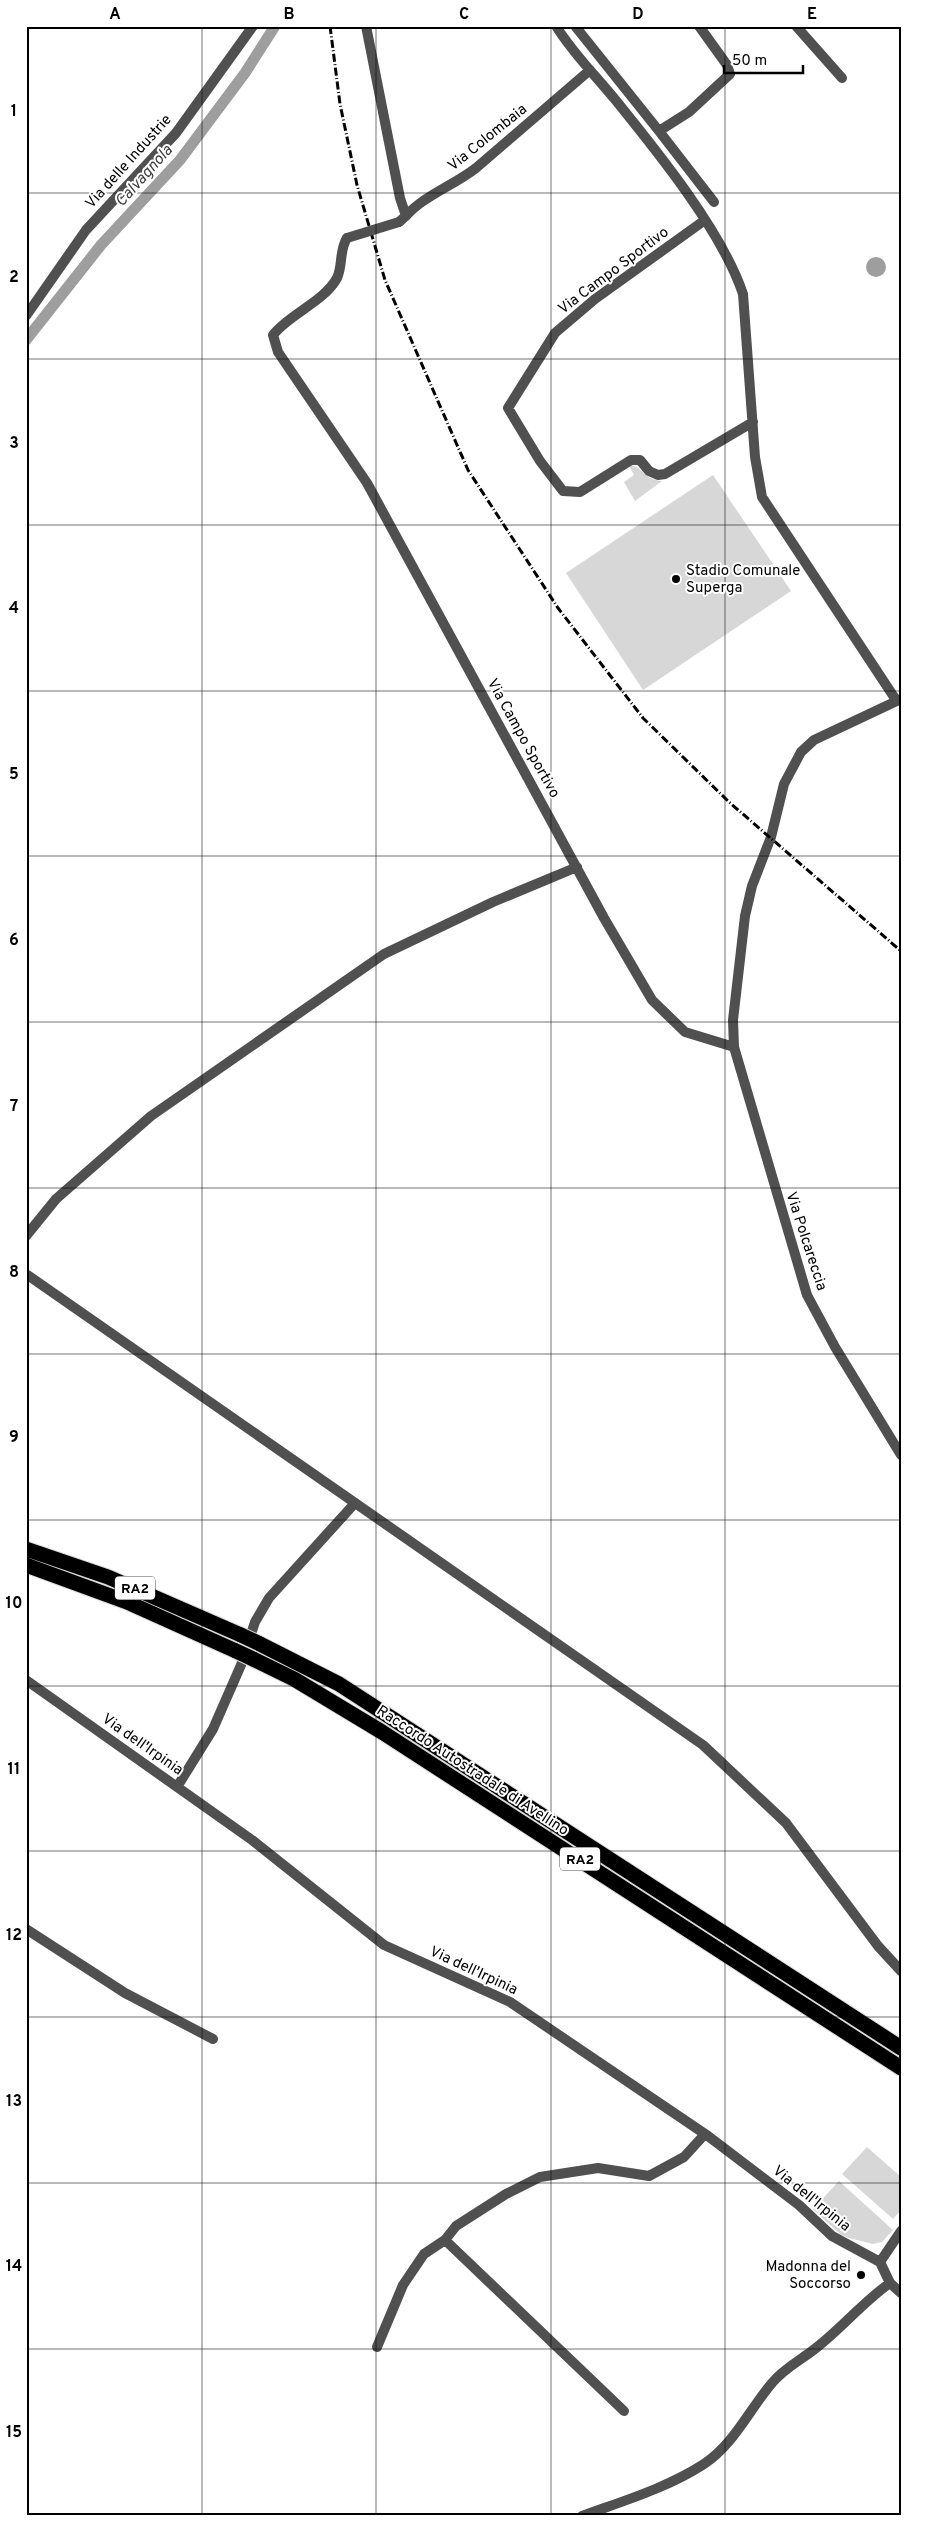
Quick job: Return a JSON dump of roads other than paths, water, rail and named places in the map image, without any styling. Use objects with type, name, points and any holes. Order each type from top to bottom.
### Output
[{"type":"highway","name":"Raccordo Autostradale di Avellino","points":[[26,1549],[108,1577],[241,1635],[339,1684],[901,2048]]},
{"type":"highway","name":"Raccordo Autostradale di Avellino","points":[[26,1566],[127,1602],[294,1679],[382,1732],[901,2068]]},
{"type":"street","name":"Via delle Industrie","points":[[26,316],[86,230],[176,133],[254,26]]},
{"type":"street","points":[[366,26],[400,198],[402,219]]},
{"type":"street","points":[[556,26],[662,159],[704,220],[736,274],[743,294],[753,422],[762,497],[898,700],[814,740],[801,752],[784,784],[771,837],[752,886],[745,916],[733,1020],[734,1047]]},
{"type":"street","points":[[575,26],[714,202]]},
{"type":"street","points":[[658,131],[689,112],[730,74],[727,64],[699,26]]},
{"type":"street","points":[[796,26],[842,78]]},
{"type":"street","name":"Via Colombaia","points":[[402,219],[419,204],[468,174],[590,70]]},
{"type":"street","name":"Via Campo Sportivo","points":[[402,219],[347,238],[342,246],[337,278],[305,309],[278,329],[273,335],[278,352],[366,483],[652,1000],[685,1032],[734,1047]]},
{"type":"street","name":"Via Campo Sportivo","points":[[704,220],[595,299],[554,333],[508,408],[540,461],[563,491],[572,492],[580,492],[630,460],[640,460],[649,471],[658,475],[666,474],[753,422]]},
{"type":"street","points":[[26,1236],[56,1199],[151,1116],[384,954],[493,902],[577,867]]},
{"type":"street","name":"Via Polcareccia","points":[[734,1047],[807,1295],[835,1347],[901,1455]]},
{"type":"street","points":[[26,1274],[703,1745],[786,1823],[878,1946],[901,1971]]},
{"type":"street","points":[[177,1787],[213,1729],[241,1665],[255,1622],[269,1598],[355,1503]]},
{"type":"street","name":"Via dell'Irpinia","points":[[26,1680],[252,1840],[384,1945],[510,2002],[705,2134],[799,2206],[832,2236],[880,2262]]},
{"type":"street","points":[[26,1929],[125,1993],[213,2039]]},
{"type":"street","points":[[377,2347],[403,2285],[424,2254],[445,2240],[456,2226],[506,2194],[540,2177],[598,2168],[649,2176],[684,2157],[705,2134]]},
{"type":"street","points":[[901,2231],[880,2262],[890,2284],[901,2293]]},
{"type":"street","points":[[445,2240],[624,2411]]},
{"type":"street","points":[[582,2516],[658,2489],[704,2464],[726,2445],[772,2382],[796,2361],[816,2348],[876,2293],[890,2284]]},
{"type":"waterway","name":"Calvagnola","points":[[26,340],[101,245],[180,160],[245,73],[275,26]]},
{"type":"railway","points":[[330,26],[340,104],[357,185],[385,280],[468,470],[558,608],[643,718],[729,802],[901,951]]},
{"type":"place","name":"Stadio Comunale Superga","points":[[676,579]]},
{"type":"place","name":"Madonna del Soccorso","points":[[861,2275]]}]
